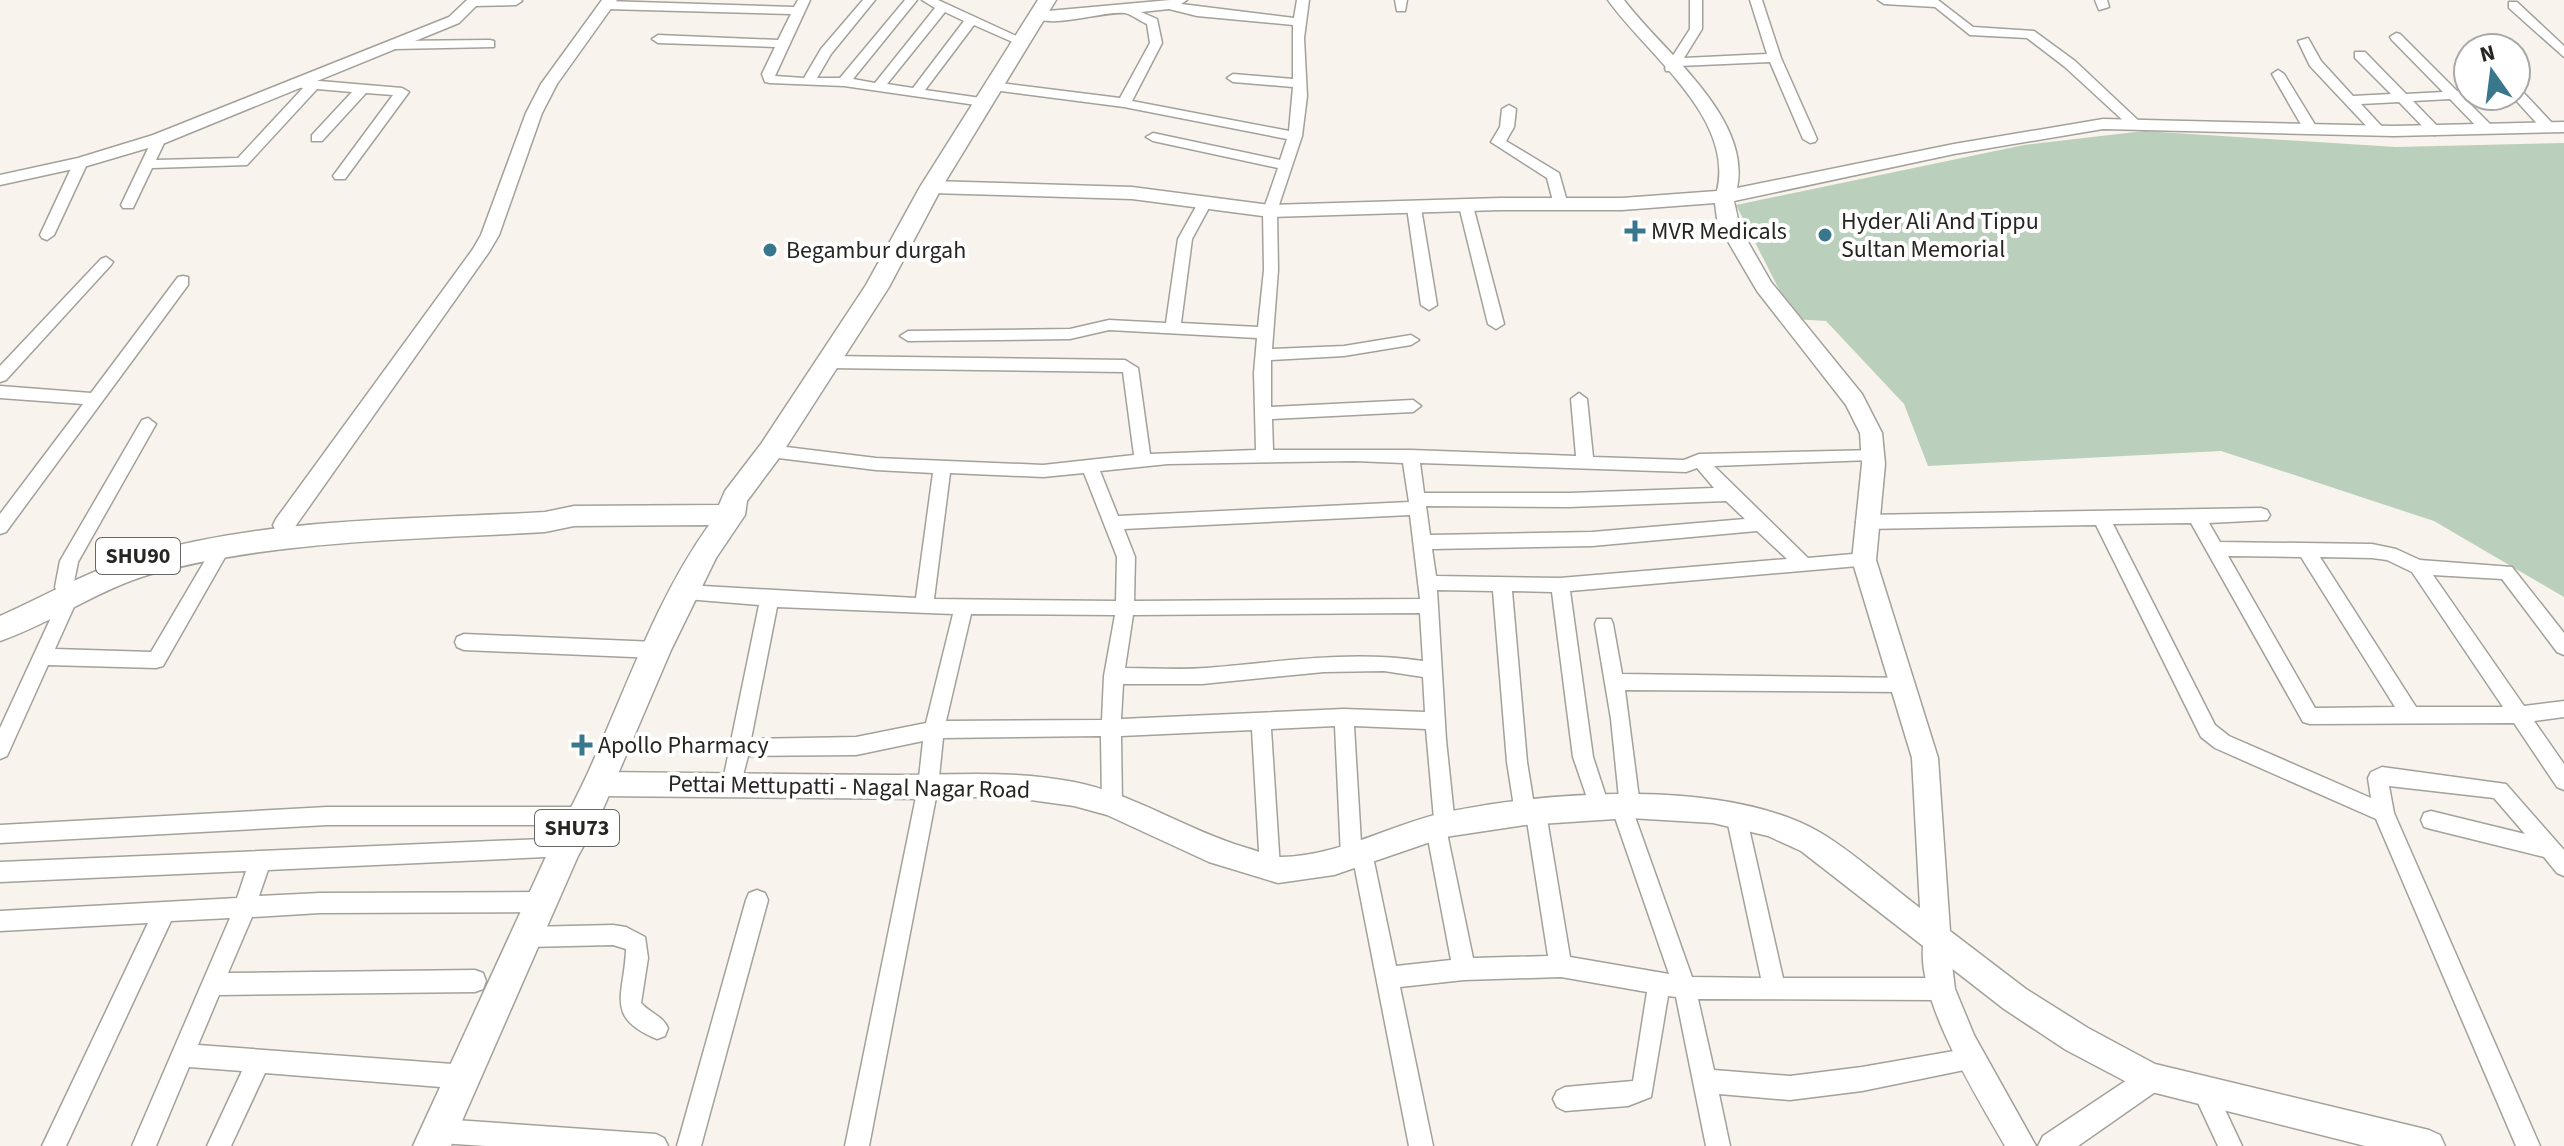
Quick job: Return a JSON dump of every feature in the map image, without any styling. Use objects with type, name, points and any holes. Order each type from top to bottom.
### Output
[{"type":"main road","points":[[1616,0],[1674,65],[1711,115],[1721,132],[1730,172],[1725,212],[1731,226],[1766,289],[1848,394],[1872,435],[1864,560],[1925,758],[1936,940]]},
{"type":"main road","name":"SHU73","points":[[567,832],[597,784],[647,650],[686,592],[705,552],[715,510],[770,451],[877,287],[931,187],[1042,8]]},
{"type":"main road","points":[[931,187],[1132,193],[1270,211],[1561,205],[1725,196],[2089,125],[2133,122],[2379,131],[2556,127]]},
{"type":"main road","name":"SHU90","points":[[0,617],[67,592],[178,541],[231,531],[551,506],[574,516],[715,510]]},
{"type":"main road","points":[[436,1138],[457,1076],[532,902],[715,510]]},
{"type":"main road","points":[[0,629],[67,592],[140,566],[223,545],[295,537],[545,522],[574,516]]},
{"type":"main road","name":"Pettai Mettupatti - Nagal Nagar Road","points":[[597,784],[928,787],[1002,784],[1074,794],[1112,804],[1219,853],[1270,868],[1305,867],[1441,826],[1530,813],[1617,807],[1713,811],[1736,815],[1771,824],[1811,842],[1936,940],[2052,1023],[2151,1078],[2429,1146]]},
{"type":"main road","points":[[412,1146],[457,1076],[527,937],[532,902]]},
{"type":"street","points":[[808,82],[826,52],[869,0]]},
{"type":"street","points":[[844,82],[911,0]]},
{"type":"street","points":[[928,0],[1021,41]]},
{"type":"street","points":[[1265,458],[1264,355],[1271,270],[1270,211],[1295,136],[1300,84],[1298,38],[1303,0]]},
{"type":"street","points":[[1674,65],[1696,29],[1696,0]]},
{"type":"street","points":[[1756,0],[1775,58],[1810,139]]},
{"type":"street","points":[[1884,0],[1939,2],[1970,31],[2019,33],[2037,38],[2133,122]]},
{"type":"street","points":[[0,180],[81,162],[159,139],[462,16],[474,1],[516,1]]},
{"type":"street","points":[[1042,8],[1131,9],[1175,2],[1197,12],[1301,22]]},
{"type":"street","points":[[284,525],[480,252],[490,235],[534,113],[549,84],[608,3],[801,5],[768,74],[770,79],[844,82],[917,92],[1124,103],[1295,136]]},
{"type":"street","points":[[2513,5],[2564,53]]},
{"type":"street","points":[[879,86],[942,7]]},
{"type":"street","points":[[1124,103],[1156,43],[1157,34],[1153,22],[1131,9]]},
{"type":"street","points":[[917,92],[972,19]]},
{"type":"street","points":[[2547,37],[2564,36]]},
{"type":"street","points":[[2396,37],[2452,87]]},
{"type":"street","points":[[658,39],[782,44]]},
{"type":"street","points":[[2304,41],[2311,58],[2379,131]]},
{"type":"street","points":[[394,45],[490,44]]},
{"type":"street","points":[[2360,55],[2435,131]]},
{"type":"street","points":[[1674,65],[1775,58]]},
{"type":"street","points":[[2278,74],[2310,128]]},
{"type":"street","points":[[1233,78],[1300,84]]},
{"type":"street","points":[[296,83],[402,92],[340,176]]},
{"type":"street","points":[[149,164],[242,162],[313,85]]},
{"type":"street","points":[[317,138],[363,88]]},
{"type":"street","points":[[2353,100],[2452,95]]},
{"type":"street","points":[[2532,107],[2556,127]]},
{"type":"street","points":[[1509,109],[1507,127],[1498,142],[1554,176],[1561,205]]},
{"type":"street","points":[[2474,112],[2487,129]]},
{"type":"street","points":[[1153,137],[1285,165]]},
{"type":"street","points":[[128,205],[159,139]]},
{"type":"street","points":[[47,235],[81,162]]},
{"type":"street","points":[[1173,328],[1185,239],[1204,204]]},
{"type":"street","points":[[1466,206],[1496,324]]},
{"type":"street","points":[[1414,208],[1429,305]]},
{"type":"street","points":[[0,376],[106,262]]},
{"type":"street","points":[[0,527],[183,281]]},
{"type":"street","points":[[908,336],[1070,334],[1109,325],[1266,333]]},
{"type":"street","points":[[1069,364],[1070,334]]},
{"type":"street","points":[[1264,355],[1344,351],[1411,340]]},
{"type":"street","points":[[828,362],[958,366],[1069,364],[1130,368],[1143,461]]},
{"type":"street","points":[[0,392],[94,399]]},
{"type":"street","points":[[1579,399],[1585,462]]},
{"type":"street","points":[[1264,413],[1413,406]]},
{"type":"street","points":[[0,750],[45,657],[67,592],[69,561],[148,424]]},
{"type":"street","points":[[770,451],[876,464],[1043,471],[1168,458],[1411,456],[1686,466],[1699,460],[1871,454]]},
{"type":"street","points":[[1411,456],[1428,583],[1441,826],[1464,969]]},
{"type":"street","points":[[1699,460],[1804,565]]},
{"type":"street","points":[[924,605],[942,467]]},
{"type":"street","points":[[1090,467],[1126,557],[1125,608],[1114,676],[1111,728],[1112,804]]},
{"type":"street","points":[[1113,523],[1204,515],[1270,516],[1417,504],[1730,494]]},
{"type":"street","points":[[1865,522],[2261,515]]},
{"type":"street","points":[[2197,517],[2310,716],[2518,715],[2564,709]]},
{"type":"street","points":[[2102,519],[2208,731],[2222,742],[2384,813]]},
{"type":"street","points":[[1422,542],[1592,539],[1761,524]]},
{"type":"street","points":[[45,657],[156,660],[223,545]]},
{"type":"street","points":[[2215,549],[2372,551],[2390,554],[2418,567],[2506,572],[2564,647]]},
{"type":"street","points":[[2305,549],[2410,714]]},
{"type":"street","points":[[1428,583],[1560,585],[1864,560]]},
{"type":"street","points":[[2418,567],[2564,781]]},
{"type":"street","points":[[1502,585],[1517,762],[1561,966]]},
{"type":"street","points":[[1560,585],[1583,757],[1617,807],[1685,988],[1718,1146]]},
{"type":"street","points":[[686,592],[769,600],[964,606],[1428,606]]},
{"type":"street","points":[[732,785],[769,600]]},
{"type":"street","points":[[857,1146],[928,787],[934,730],[964,606]]},
{"type":"street","points":[[1604,624],[1616,682],[1617,807]]},
{"type":"street","points":[[464,642],[647,650]]},
{"type":"street","points":[[1114,676],[1202,676],[1324,664],[1384,663],[1432,670]]},
{"type":"street","points":[[1616,682],[1903,684]]},
{"type":"street","points":[[741,748],[856,746],[934,730],[1111,728],[1344,717],[1435,721]]},
{"type":"street","points":[[1344,717],[1356,854],[1387,978],[1421,1146]]},
{"type":"street","points":[[1261,721],[1270,868]]},
{"type":"street","points":[[2528,1146],[2384,813],[2378,778],[2489,787],[2508,797],[2564,866]]},
{"type":"street","points":[[1736,815],[1774,988]]},
{"type":"street","points":[[0,834],[327,816],[567,832]]},
{"type":"street","points":[[2431,820],[2550,849]]},
{"type":"street","points":[[0,872],[260,862],[567,832]]},
{"type":"street","points":[[144,1146],[260,862]]},
{"type":"street","points":[[689,1146],[757,900]]},
{"type":"street","points":[[0,921],[320,903],[532,902]]},
{"type":"street","points":[[54,1146],[164,913]]},
{"type":"street","points":[[527,937],[613,935],[626,937],[637,944],[630,1009],[636,1020],[657,1028]]},
{"type":"street","points":[[1936,940],[1941,989],[1971,1059],[2021,1146]]},
{"type":"street","points":[[1387,978],[1464,969],[1561,966],[1685,988],[1941,989]]},
{"type":"street","points":[[212,984],[475,981]]},
{"type":"street","points":[[1565,1099],[1628,1094],[1643,1089],[1659,983]]},
{"type":"street","points":[[183,1055],[457,1076]]},
{"type":"street","points":[[1705,1081],[1790,1088],[1862,1079],[1971,1059]]},
{"type":"street","points":[[219,1146],[259,1061]]},
{"type":"street","points":[[2053,1146],[2151,1078]]},
{"type":"street","points":[[2204,1090],[2230,1146]]},
{"type":"street","points":[[436,1138],[656,1146]]},
{"type":"green space","points":[[2144,131],[2396,147],[2564,143],[2564,597],[2434,521],[2221,451],[1928,466],[1904,404],[1826,321],[1794,319],[1736,205],[2024,145]]},
{"type":"place","name":"MVR Medicals","points":[[1635,231]]},
{"type":"place","name":"Hyder Ali And Tippu Sultan Memorial","points":[[1825,235]]},
{"type":"place","name":"Begambur durgah","points":[[770,250]]},
{"type":"place","name":"Apollo Pharmacy","points":[[582,745]]}]
